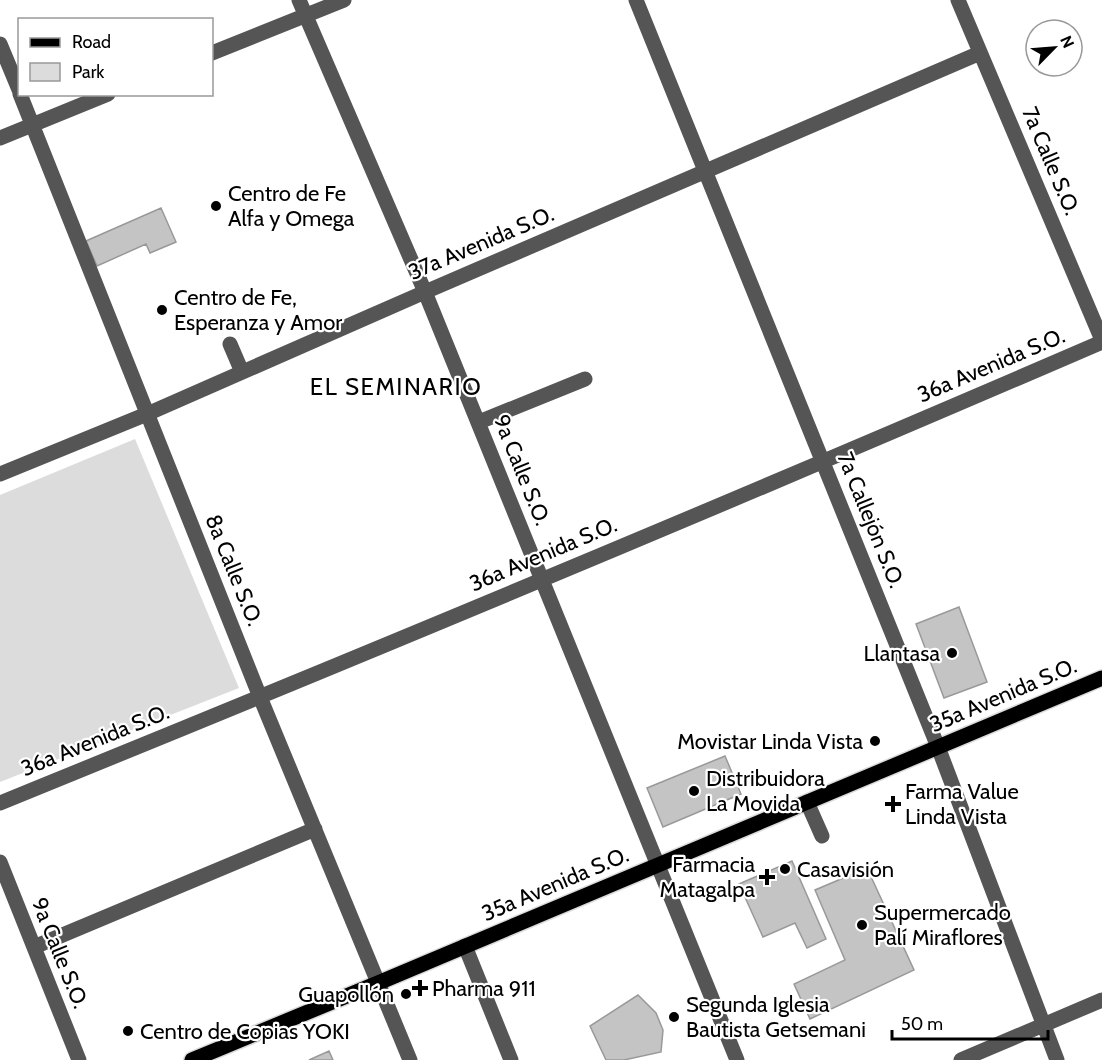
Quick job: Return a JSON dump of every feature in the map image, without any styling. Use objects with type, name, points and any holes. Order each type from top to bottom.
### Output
[{"type":"main road","name":"35a Avenida S.O.","points":[[192,1060],[1102,678]]},
{"type":"street","name":"9a Calle S.O.","points":[[299,0],[425,292],[737,1060]]},
{"type":"street","points":[[213,53],[344,0]]},
{"type":"street","name":"7a Callejón S.O.","points":[[636,0],[938,747],[1057,1060]]},
{"type":"street","name":"7a Calle S.O.","points":[[958,0],[1102,341]]},
{"type":"street","name":"8a Calle S.O.","points":[[0,44],[18,88]]},
{"type":"street","name":"37a Avenida S.O.","points":[[0,474],[147,414],[705,170],[980,53]]},
{"type":"street","name":"8a Calle S.O.","points":[[21,96],[260,697],[410,1060]]},
{"type":"street","points":[[0,138],[103,96]]},
{"type":"street","name":"36a Avenida S.O.","points":[[0,803],[823,462],[1102,341]]},
{"type":"street","points":[[230,344],[242,372]]},
{"type":"street","points":[[478,422],[585,379]]},
{"type":"street","points":[[807,802],[822,836]]},
{"type":"street","points":[[34,947],[315,829]]},
{"type":"street","name":"9a Calle S.O.","points":[[0,862],[79,1060]]},
{"type":"street","points":[[465,946],[511,1060]]},
{"type":"street","points":[[961,1060],[1102,1000]]},
{"type":"green space","points":[[135,439],[239,688],[0,782],[0,495]]},
{"type":"building","points":[[161,208],[176,242],[150,253],[146,244],[97,266],[86,241]]},
{"type":"building","name":"Llantasa","points":[[959,607],[987,682],[944,698],[916,624]]},
{"type":"building","name":"Distribuidora La Movida","points":[[725,756],[741,794],[663,827],[647,788]]},
{"type":"building","points":[[792,861],[826,939],[807,948],[795,923],[763,937],[739,884]]},
{"type":"building","name":"Supermercado Palí Miraflores","points":[[867,868],[914,970],[810,1019],[794,984],[845,960],[815,890]]},
{"type":"building","points":[[638,995],[656,1013],[663,1030],[661,1052],[624,1060],[606,1060],[590,1026]]},
{"type":"building","points":[[329,1051],[333,1060],[309,1060]]},
{"type":"place","name":"Centro de Fe Alfa y Omega","points":[[216,206]]},
{"type":"place","name":"Centro de Fe, Esperanza y Amor","points":[[162,310]]},
{"type":"place","name":"Llantasa","points":[[952,653]]},
{"type":"place","name":"Movistar Linda Vista","points":[[875,741]]},
{"type":"place","name":"Distribuidora La Movida","points":[[694,791]]},
{"type":"place","name":"Farma Value Linda Vista","points":[[893,804]]},
{"type":"place","name":"Casavisión","points":[[785,869]]},
{"type":"place","name":"Farmacia Matagalpa","points":[[767,877]]},
{"type":"place","name":"Supermercado Palí Miraflores","points":[[862,925]]},
{"type":"place","name":"Pharma 911","points":[[420,988]]},
{"type":"place","name":"Guapollón","points":[[406,994]]},
{"type":"place","name":"Segunda Iglesia Bautista Getsemani","points":[[674,1017]]},
{"type":"place","name":"Centro de Copias YOKI","points":[[128,1031]]},
{"type":"district","name":"EL SEMINARIO","points":[[396,386]]}]
